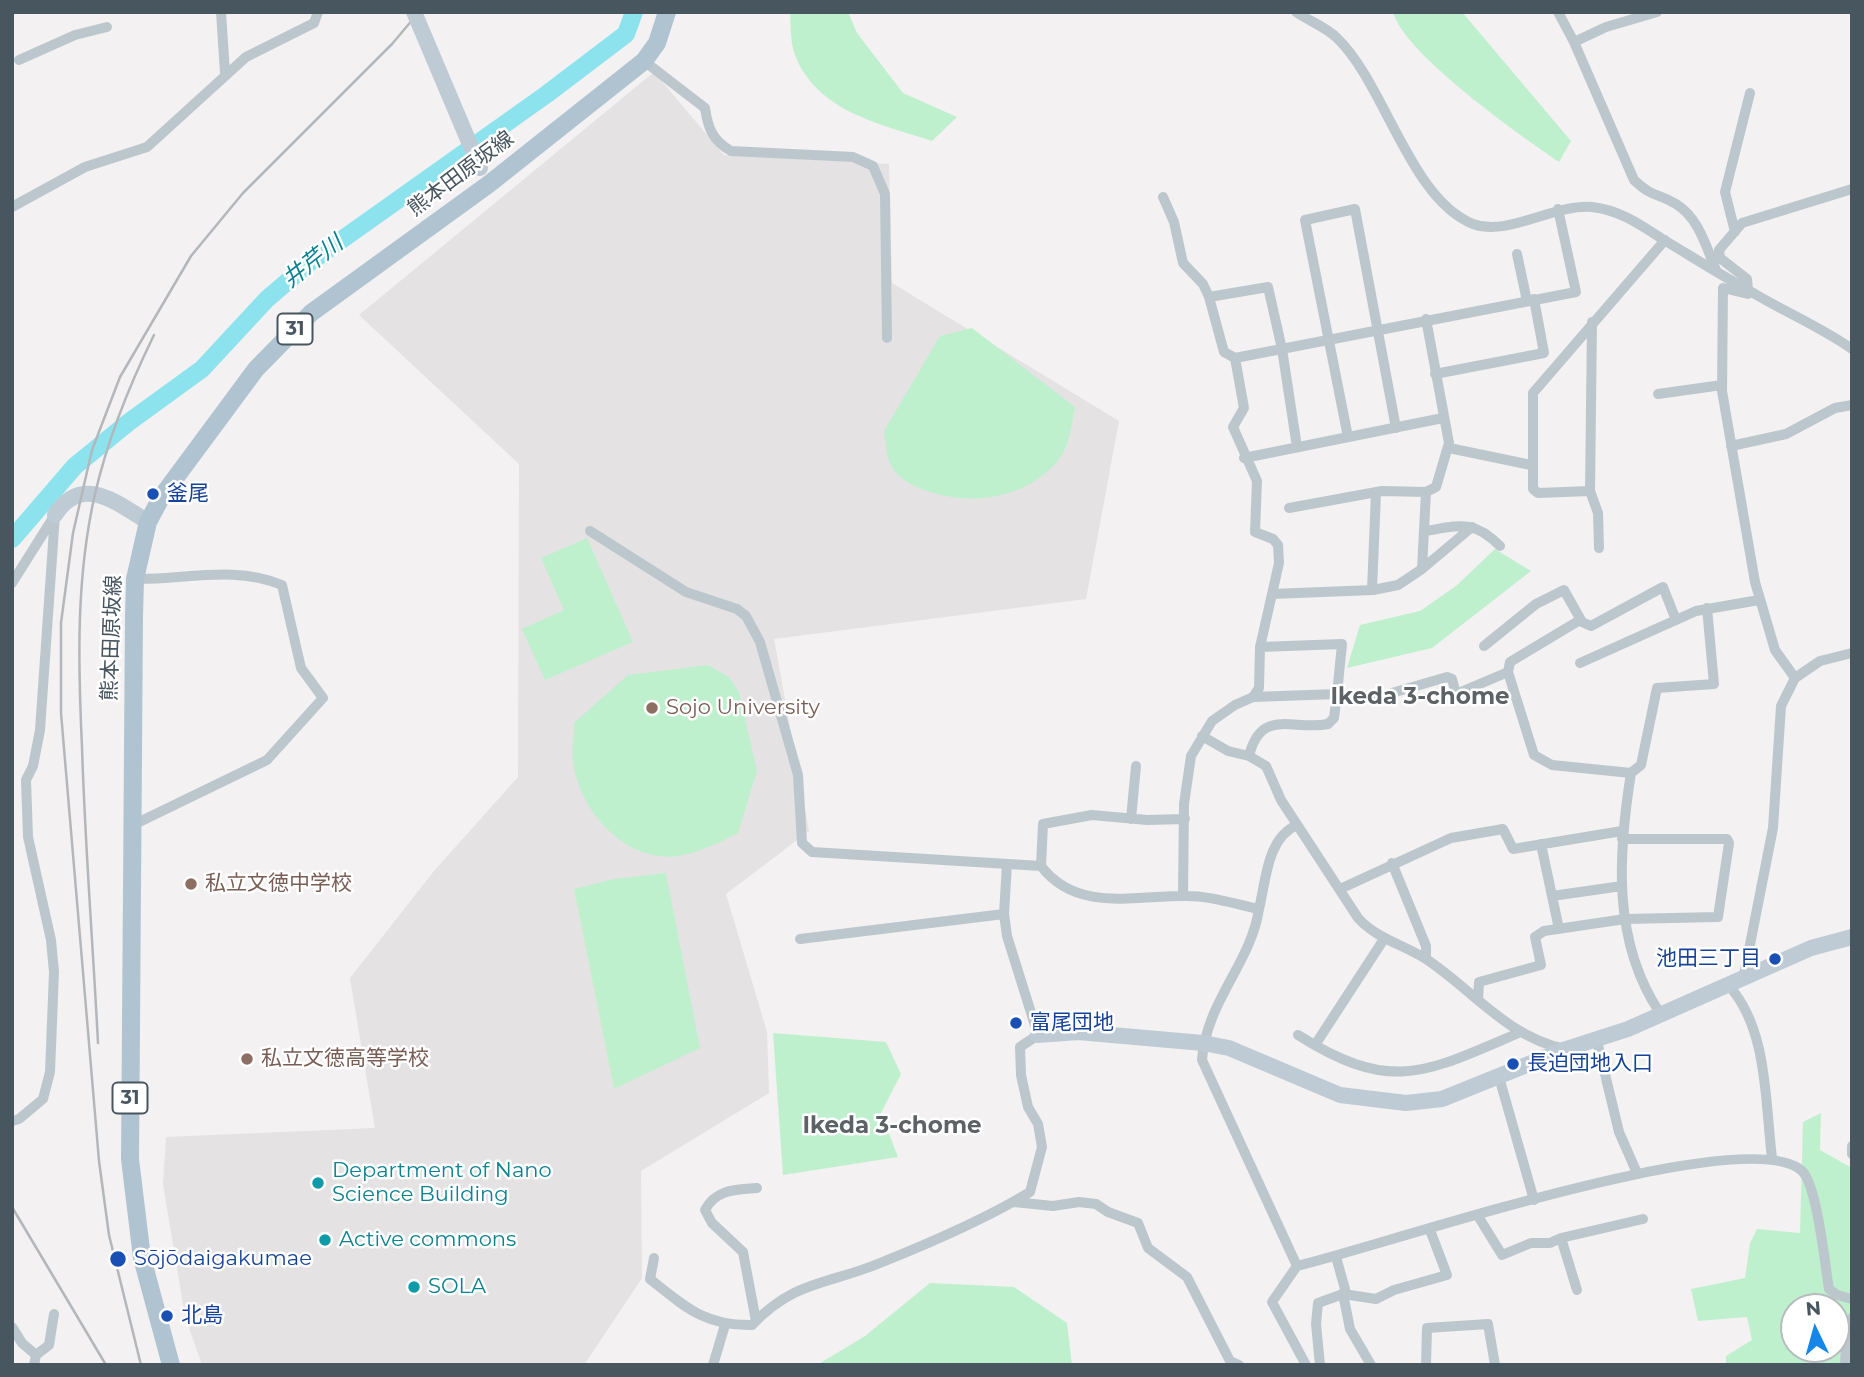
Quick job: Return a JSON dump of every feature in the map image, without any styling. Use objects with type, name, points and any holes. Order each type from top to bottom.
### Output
[{"type":"main road","name":"熊本田原坂線","points":[[171,1365],[142,1258],[130,1159],[135,579],[148,522],[162,496],[256,369],[311,313],[485,176],[644,61],[657,43],[667,12]]},
{"type":"street","points":[[220,12],[225,74]]},
{"type":"street","points":[[12,206],[85,167],[147,147],[246,57],[314,23],[318,12]]},
{"type":"street","points":[[414,12],[485,176]]},
{"type":"street","points":[[1297,12],[1336,37],[1361,69],[1398,136],[1436,196],[1455,214],[1474,225],[1497,228],[1558,209],[1596,208],[1619,214],[1758,296],[1831,334],[1852,349]]},
{"type":"street","points":[[1558,12],[1574,42],[1634,180],[1650,194],[1677,205],[1696,224],[1716,270]]},
{"type":"street","points":[[1574,42],[1606,27],[1657,12]]},
{"type":"street","points":[[19,60],[75,35],[107,27]]},
{"type":"street","points":[[644,61],[705,108],[708,128],[722,146],[731,151],[853,157],[873,166],[885,194],[887,338]]},
{"type":"street","points":[[1735,232],[1728,216],[1725,192],[1750,93]]},
{"type":"street","points":[[1748,290],[1747,279],[1720,258],[1719,250],[1742,223],[1852,189]]},
{"type":"street","points":[[1163,197],[1174,222],[1183,263],[1202,284],[1209,297],[1224,352],[1235,358],[1576,292],[1558,209]]},
{"type":"street","points":[[1348,437],[1305,220],[1355,209],[1395,428]]},
{"type":"street","points":[[1590,491],[1534,491],[1531,465],[1533,393],[1665,240]]},
{"type":"street","points":[[1435,374],[1544,353],[1517,254]]},
{"type":"street","points":[[1209,297],[1268,287],[1282,349],[1297,447]]},
{"type":"street","points":[[1758,296],[1723,288],[1722,385],[1759,600],[1775,650],[1795,678]]},
{"type":"street","points":[[1289,508],[1376,493],[1426,492],[1436,487],[1449,448],[1426,319]]},
{"type":"street","points":[[1592,322],[1590,491],[1598,513],[1599,548]]},
{"type":"street","points":[[1183,896],[1184,804],[1191,756],[1202,736],[1221,714],[1252,697],[1259,688],[1260,647],[1279,563],[1278,545],[1273,539],[1255,532],[1257,481],[1244,458],[1233,427],[1244,408],[1235,358]]},
{"type":"street","points":[[1658,394],[1722,385]]},
{"type":"street","points":[[1731,446],[1786,434],[1835,408],[1852,405]]},
{"type":"street","points":[[1244,458],[1443,418]]},
{"type":"street","points":[[1449,448],[1531,465]]},
{"type":"street","points":[[1422,569],[1426,492]]},
{"type":"street","points":[[12,583],[67,500],[87,493],[104,495],[148,522]]},
{"type":"street","points":[[1372,590],[1376,493]]},
{"type":"street","points":[[12,1121],[19,1119],[43,1098],[50,1072],[54,972],[51,940],[28,837],[26,780],[33,766],[40,730],[55,515]]},
{"type":"street","points":[[1426,531],[1461,525],[1472,527],[1485,531],[1500,546]]},
{"type":"street","points":[[1272,594],[1372,590],[1398,585],[1422,569],[1472,527]]},
{"type":"street","points":[[590,531],[686,592],[737,609],[746,616],[760,642],[798,775],[802,843],[812,852],[1041,866]]},
{"type":"street","points":[[131,826],[267,761],[323,698],[301,668],[282,585],[265,578],[214,574],[192,574],[173,580],[135,579]]},
{"type":"street","points":[[1485,646],[1536,604],[1564,590],[1580,620],[1591,626],[1663,587],[1676,620]]},
{"type":"street","points":[[1580,663],[1707,608],[1759,600]]},
{"type":"street","points":[[1660,1013],[1636,970],[1625,919],[1622,835],[1631,773],[1641,765],[1657,688],[1714,684],[1707,608]]},
{"type":"street","points":[[1580,620],[1510,663],[1508,671],[1534,755],[1552,765],[1631,773]]},
{"type":"street","points":[[1249,755],[1253,739],[1263,727],[1275,724],[1328,724],[1334,718],[1342,644],[1260,647]]},
{"type":"street","points":[[1772,1158],[1758,1046],[1736,983],[1773,828],[1781,706],[1795,678],[1820,661],[1852,653]]},
{"type":"street","points":[[1378,697],[1447,677],[1452,679],[1456,694],[1508,671]]},
{"type":"street","points":[[1252,697],[1337,694]]},
{"type":"street","points":[[1202,736],[1228,751],[1249,755],[1266,766],[1297,825],[1358,918],[1371,932],[1426,959],[1521,1032],[1548,1045],[1566,1049]]},
{"type":"street","points":[[1131,819],[1136,766]]},
{"type":"street","points":[[1185,819],[1131,819],[1092,815],[1043,824],[1041,866],[1053,881],[1081,896],[1107,899],[1183,896],[1259,909]]},
{"type":"street","points":[[1297,825],[1285,830],[1272,851],[1249,942],[1216,1003],[1203,1043],[1202,1060],[1297,1266]]},
{"type":"street","points":[[1340,889],[1451,838],[1503,829],[1513,849],[1622,835],[1727,839],[1729,843],[1718,916],[1625,919],[1559,929],[1535,937],[1541,965],[1479,982],[1478,1000]]},
{"type":"street","points":[[1541,844],[1559,929]]},
{"type":"street","points":[[1392,863],[1426,946],[1426,959]]},
{"type":"street","points":[[1007,864],[1004,914],[1007,936],[1038,1035]]},
{"type":"street","points":[[1552,896],[1622,887]]},
{"type":"street","points":[[800,939],[1004,914]]},
{"type":"street","points":[[654,1258],[650,1279],[687,1308],[725,1325],[752,1325],[785,1296],[810,1284],[878,1264],[1014,1202],[1030,1192],[1042,1147],[1038,1124],[1028,1107],[1021,1075],[1020,1047],[1038,1035],[1078,1032],[1203,1043],[1229,1048],[1340,1095],[1393,1104],[1441,1099],[1566,1049],[1597,1041],[1736,983],[1811,948],[1852,937]]},
{"type":"street","points":[[1315,1045],[1384,939]]},
{"type":"street","points":[[1298,1035],[1336,1058],[1359,1066],[1415,1072],[1433,1069],[1521,1032]]},
{"type":"street","points":[[1597,1041],[1619,1132],[1637,1173]]},
{"type":"street","points":[[1499,1077],[1534,1200]]},
{"type":"street","points":[[1852,1146],[1852,1154]]},
{"type":"street","points":[[1306,1365],[1272,1301],[1297,1266],[1637,1173],[1701,1161],[1772,1158],[1802,1171],[1810,1182],[1829,1289],[1837,1295],[1852,1299]]},
{"type":"street","points":[[756,1321],[743,1252],[712,1223],[705,1210],[710,1199],[725,1191],[757,1188]]},
{"type":"street","points":[[1014,1202],[1046,1206],[1096,1204],[1108,1212],[1138,1223],[1148,1248],[1187,1277],[1232,1364]]},
{"type":"street","points":[[1478,1216],[1502,1255],[1531,1243],[1550,1243],[1643,1219]]},
{"type":"street","points":[[1320,1365],[1316,1324],[1318,1303],[1343,1294],[1376,1299],[1394,1290],[1447,1276],[1430,1230]]},
{"type":"street","points":[[1561,1238],[1577,1290]]},
{"type":"street","points":[[1336,1257],[1345,1289],[1343,1294],[1350,1329],[1371,1365]]},
{"type":"street","points":[[12,1327],[35,1360],[49,1345],[54,1314]]},
{"type":"street","points":[[1845,1365],[1847,1325],[1852,1318]]},
{"type":"street","points":[[1426,1365],[1427,1328],[1488,1324],[1495,1365]]},
{"type":"street","points":[[713,1365],[725,1325]]},
{"type":"shaded area","name":"Sojo University","points":[[654,72],[724,155],[889,164],[892,283],[1119,421],[1086,599],[774,639],[809,831],[726,894],[767,1032],[769,1093],[641,1171],[642,1278],[584,1365],[202,1365],[185,1316],[163,1184],[166,1137],[375,1128],[350,978],[434,871],[518,777],[519,464],[359,315]]},
{"type":"green space","points":[[790,12],[848,12],[857,33],[903,93],[957,117],[932,141],[872,121],[835,103],[805,74],[795,55],[791,40]]},
{"type":"green space","points":[[1393,12],[1462,12],[1571,141],[1559,162],[1440,71],[1402,29]]},
{"type":"green space","points":[[972,328],[1075,407],[1064,450],[1056,463],[1043,475],[1013,492],[961,498],[927,491],[901,477],[889,459],[884,431],[940,336]]},
{"type":"green space","points":[[587,538],[633,642],[545,680],[522,629],[564,610],[541,558]]},
{"type":"green space","points":[[1495,549],[1531,571],[1432,648],[1347,668],[1360,625],[1420,611],[1456,586]]},
{"type":"green space","points":[[708,665],[729,677],[739,692],[757,771],[738,833],[686,855],[658,856],[640,851],[623,842],[608,829],[594,814],[584,797],[573,760],[574,723],[628,675]]},
{"type":"green space","points":[[666,873],[700,1048],[614,1089],[574,889],[614,879]]},
{"type":"green space","points":[[773,1033],[886,1042],[901,1074],[881,1113],[898,1157],[783,1175]]},
{"type":"green space","points":[[1821,1113],[1820,1150],[1852,1168],[1852,1365],[1726,1365],[1726,1356],[1752,1340],[1747,1317],[1698,1321],[1691,1289],[1745,1278],[1750,1243],[1757,1229],[1800,1233],[1803,1122]]},
{"type":"green space","points":[[930,1283],[1014,1287],[1067,1323],[1072,1365],[817,1365],[865,1336]]},
{"type":"waterway","name":"井芹川","points":[[12,539],[75,466],[129,422],[202,369],[267,299],[309,263],[547,94],[626,34],[634,12]]},
{"type":"railway","points":[[141,1365],[109,1235],[99,1161],[61,713],[61,623],[73,533],[92,450],[120,377],[191,256],[243,193],[392,44],[419,12]]},
{"type":"railway","points":[[98,1043],[81,715],[81,588],[89,525],[100,473],[120,413],[154,335]]},
{"type":"railway","points":[[12,1207],[106,1365]]},
{"type":"place","name":"釜尾","points":[[153,494]]},
{"type":"place","name":"Sojo University","points":[[652,708]]},
{"type":"place","name":"私立文徳中学校","points":[[191,884]]},
{"type":"place","name":"池田三丁目","points":[[1775,959]]},
{"type":"place","name":"富尾団地","points":[[1016,1023]]},
{"type":"place","name":"私立文徳高等学校","points":[[247,1059]]},
{"type":"place","name":"長迫団地入口","points":[[1513,1064]]},
{"type":"place","name":"Department of Nano Science Building","points":[[318,1183]]},
{"type":"place","name":"Active commons","points":[[325,1240]]},
{"type":"place","name":"Sōjōdaigakumae","points":[[118,1259]]},
{"type":"place","name":"SOLA","points":[[414,1287]]},
{"type":"place","name":"北島","points":[[167,1316]]},
{"type":"district","name":"Ikeda 3-chome","points":[[1420,697]]},
{"type":"district","name":"Ikeda 3-chome","points":[[892,1126]]}]
